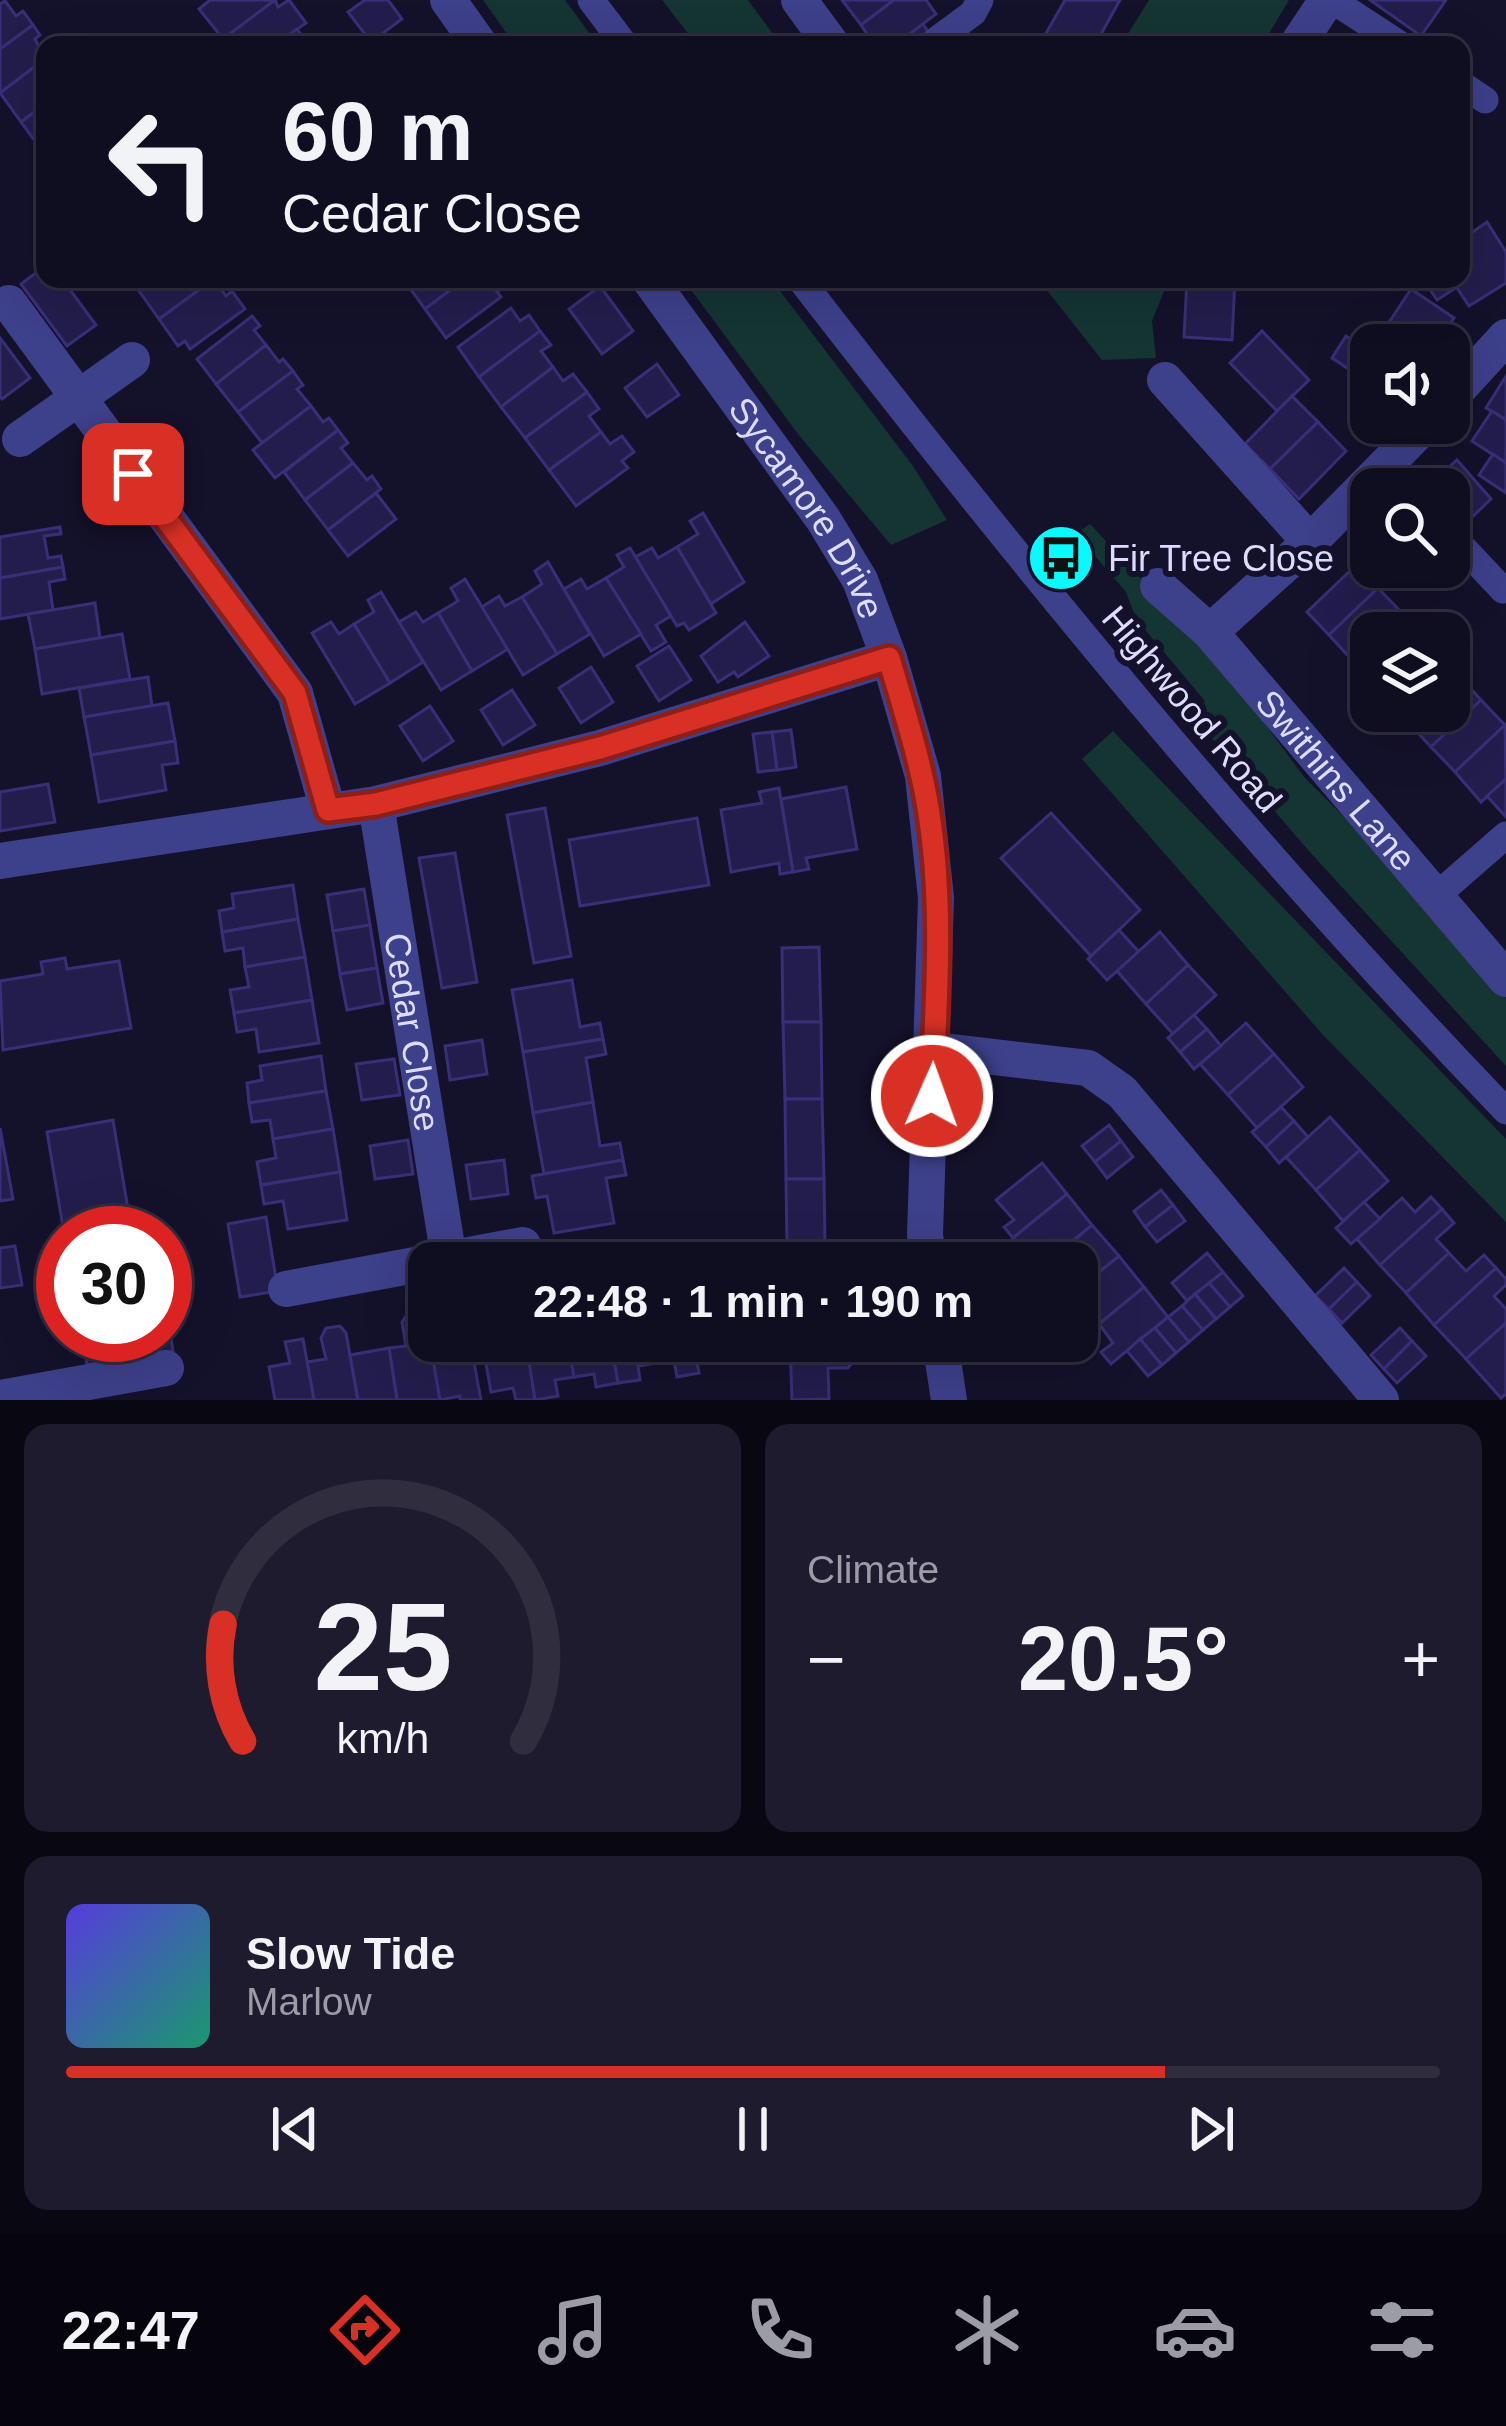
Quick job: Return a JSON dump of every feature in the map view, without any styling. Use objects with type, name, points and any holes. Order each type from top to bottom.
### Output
[{"type":"street","points":[[448,0],[474,36]]},
{"type":"street","points":[[800,0],[826,36]]},
{"type":"street","points":[[1304,36],[1330,0]]},
{"type":"street","name":"Sycamore Drive","points":[[656,288],[823,519],[860,580],[889,658],[923,776],[936,898],[926,1242]]},
{"type":"street","points":[[9,303],[295,693],[328,810]]},
{"type":"street","points":[[1470,376],[1506,337]]},
{"type":"street","points":[[20,439],[132,360]]},
{"type":"street","points":[[1165,380],[1310,542]]},
{"type":"street","points":[[1210,632],[1310,542],[1350,513]]},
{"type":"street","name":"Swithins Lane","points":[[1158,586],[1210,632],[1506,979]]},
{"type":"street","points":[[0,861],[376,804],[600,748],[889,658]]},
{"type":"street","name":"Cedar Close","points":[[376,804],[446,1242]]},
{"type":"street","points":[[934,1050],[1088,1068],[1122,1093],[1381,1400]]},
{"type":"street","points":[[286,1289],[408,1267]]},
{"type":"street","points":[[943,1362],[949,1400]]},
{"type":"street","points":[[0,1398],[147,1381]]},
{"type":"lane","points":[[591,0],[618,36]]},
{"type":"lane","points":[[942,36],[973,13],[980,0]]},
{"type":"lane","points":[[1330,0],[1387,36]]},
{"type":"lane","points":[[1470,90],[1486,100]]},
{"type":"lane","name":"Highwood Road","points":[[807,288],[980,512],[1214,792],[1506,1111]]},
{"type":"lane","points":[[1470,554],[1503,590]]},
{"type":"lane","points":[[1435,897],[1506,835]]},
{"type":"green space","points":[[483,0],[565,0],[591,36],[509,36]]},
{"type":"green space","points":[[662,0],[748,0],[774,36],[690,36]]},
{"type":"green space","points":[[1149,0],[1289,0],[1267,36],[1127,36]]},
{"type":"green space","points":[[690,288],[778,288],[913,466],[947,520],[891,545],[798,434]]},
{"type":"green space","points":[[1045,288],[1165,288],[1152,321],[1156,358],[1102,360]]},
{"type":"green space","points":[[1090,524],[1220,664],[1305,778],[1408,881],[1506,998],[1506,1066],[1191,714],[1205,701],[1136,619],[1126,592],[1076,534]]},
{"type":"green space","points":[[1113,731],[1506,1139],[1506,1222],[1323,1035],[1082,759]]},
{"type":"building","points":[[210,0],[275,0],[227,36],[221,36],[199,9]]},
{"type":"building","points":[[275,0],[278,7],[289,0],[306,23],[288,36],[227,36]]},
{"type":"building","points":[[365,0],[388,0],[402,19],[379,36],[366,36],[348,12]]},
{"type":"building","points":[[842,0],[894,0],[861,25]]},
{"type":"building","points":[[894,0],[926,0],[936,14],[907,36],[869,36],[861,25]]},
{"type":"building","points":[[1065,0],[1120,0],[1100,36],[1044,36]]},
{"type":"building","points":[[1370,0],[1446,0],[1421,36]]},
{"type":"building","points":[[5,1],[16,16],[23,11],[33,25],[0,49],[0,4]]},
{"type":"building","points":[[923,24],[931,36],[907,36]]},
{"type":"building","points":[[33,25],[40,35],[35,39],[36,66],[0,93],[0,49]]},
{"type":"building","points":[[36,66],[36,111],[21,122],[0,93]]},
{"type":"building","points":[[36,111],[36,143],[21,122]]},
{"type":"building","points":[[1487,222],[1506,252],[1506,283],[1469,306],[1457,288],[1470,288],[1470,234]]},
{"type":"building","points":[[36,273],[36,288],[69,288],[96,325],[67,346],[21,284]]},
{"type":"building","points":[[137,288],[202,288],[159,319]]},
{"type":"building","points":[[202,288],[220,288],[226,296],[232,291],[245,309],[190,349],[185,341],[178,346],[159,319]]},
{"type":"building","points":[[410,288],[453,288],[425,309]]},
{"type":"building","points":[[453,288],[503,288],[497,292],[501,297],[446,338],[425,309]]},
{"type":"building","points":[[601,288],[633,331],[602,354],[569,309]]},
{"type":"building","points":[[1187,288],[1235,288],[1232,340],[1184,337]]},
{"type":"building","points":[[1429,288],[1455,288],[1437,300]]},
{"type":"building","points":[[1411,289],[1454,318],[1450,324],[1388,324]]},
{"type":"building","points":[[511,308],[520,321],[529,315],[540,331],[479,377],[458,347]]},
{"type":"building","points":[[252,316],[260,326],[254,330],[266,345],[216,384],[197,359]]},
{"type":"building","points":[[540,331],[551,345],[541,351],[553,367],[501,407],[479,377]]},
{"type":"building","points":[[1262,331],[1309,380],[1277,411],[1230,363]]},
{"type":"building","points":[[1346,336],[1350,339],[1350,370],[1332,358]]},
{"type":"building","points":[[0,338],[30,378],[2,399],[0,397]]},
{"type":"building","points":[[266,345],[293,371],[238,412],[216,384]]},
{"type":"building","points":[[657,364],[679,395],[647,417],[625,388]]},
{"type":"building","points":[[553,367],[563,381],[573,374],[587,392],[525,438],[501,407]]},
{"type":"building","points":[[293,371],[303,385],[297,389],[311,406],[262,443],[238,412]]},
{"type":"building","points":[[1506,376],[1506,420],[1486,408]]},
{"type":"building","points":[[587,392],[599,409],[589,416],[601,432],[549,470],[525,438]]},
{"type":"building","points":[[1292,396],[1318,422],[1270,469],[1245,444]]},
{"type":"building","points":[[311,406],[323,422],[329,418],[338,430],[275,478],[253,450]]},
{"type":"building","points":[[1492,411],[1506,420],[1506,463],[1472,441]]},
{"type":"building","points":[[1318,422],[1346,451],[1299,499],[1270,469]]},
{"type":"building","points":[[338,430],[348,443],[341,448],[353,463],[305,500],[284,472]]},
{"type":"building","points":[[601,432],[610,444],[622,436],[634,452],[622,461],[628,468],[576,506],[549,470]]},
{"type":"building","points":[[1493,454],[1506,463],[1506,493],[1479,475]]},
{"type":"building","points":[[353,463],[381,489],[328,530],[305,500]]},
{"type":"building","points":[[1470,475],[1491,499],[1470,519]]},
{"type":"building","points":[[376,493],[396,519],[348,556],[328,530]]},
{"type":"building","points":[[703,513],[744,582],[711,604],[677,547],[698,534],[690,521]]},
{"type":"building","points":[[60,527],[61,534],[44,536],[48,558],[61,556],[63,567],[0,578],[0,537]]},
{"type":"building","points":[[677,547],[716,613],[689,630],[684,623],[677,626],[635,557],[652,548],[658,558]]},
{"type":"building","points":[[630,548],[671,616],[656,625],[666,642],[651,651],[606,578],[624,567],[617,555]]},
{"type":"building","points":[[548,562],[590,634],[557,654],[522,597],[542,584],[535,571]]},
{"type":"building","points":[[63,567],[65,579],[49,582],[53,610],[0,619],[0,578]]},
{"type":"building","points":[[1350,571],[1350,588],[1378,588],[1329,635],[1307,612]]},
{"type":"building","points":[[606,578],[641,634],[604,656],[564,589],[581,579],[587,589]]},
{"type":"building","points":[[465,579],[508,649],[472,671],[438,613],[458,601],[451,588]]},
{"type":"building","points":[[1378,588],[1401,612],[1353,612]]},
{"type":"building","points":[[381,592],[423,662],[390,683],[354,624],[374,612],[368,600]]},
{"type":"building","points":[[499,596],[505,606],[522,597],[557,654],[523,675],[482,607]]},
{"type":"building","points":[[95,603],[100,638],[35,649],[28,614]]},
{"type":"building","points":[[416,612],[423,622],[438,613],[472,671],[441,690],[399,622]]},
{"type":"building","points":[[1350,615],[1350,658],[1329,635]]},
{"type":"building","points":[[331,622],[339,634],[354,624],[390,683],[355,704],[312,633]]},
{"type":"building","points":[[745,622],[769,656],[738,677],[734,672],[718,682],[701,656]]},
{"type":"building","points":[[122,634],[130,679],[42,694],[35,649]]},
{"type":"building","points":[[669,646],[691,680],[659,701],[637,666]]},
{"type":"building","points":[[591,667],[613,702],[581,723],[559,688]]},
{"type":"building","points":[[148,677],[152,706],[84,717],[79,688]]},
{"type":"building","points":[[1470,688],[1481,700],[1470,710]]},
{"type":"building","points":[[512,690],[535,725],[503,745],[481,710]]},
{"type":"building","points":[[1481,700],[1505,725],[1455,772],[1431,747],[1447,732],[1470,732],[1470,710]]},
{"type":"building","points":[[168,703],[175,741],[91,755],[84,717]]},
{"type":"building","points":[[430,706],[453,741],[423,761],[400,726]]},
{"type":"building","points":[[1505,725],[1506,779],[1481,802],[1455,772]]},
{"type":"building","points":[[791,730],[796,767],[777,770],[772,732]]},
{"type":"building","points":[[772,732],[777,770],[758,772],[753,734]]},
{"type":"building","points":[[1417,732],[1447,732],[1431,747]]},
{"type":"building","points":[[175,741],[178,763],[162,765],[166,790],[99,802],[91,755]]},
{"type":"building","points":[[1506,779],[1506,817],[1487,796]]},
{"type":"building","points":[[48,784],[55,822],[0,831],[0,792]]},
{"type":"building","points":[[846,787],[857,849],[806,858],[809,869],[793,872],[781,799]]},
{"type":"building","points":[[779,788],[793,872],[780,874],[779,863],[731,872],[721,810],[762,803],[759,792]]},
{"type":"building","points":[[545,808],[571,956],[534,963],[507,815]]},
{"type":"building","points":[[1051,813],[1140,910],[1091,956],[1001,858]]},
{"type":"building","points":[[697,818],[709,885],[580,906],[569,840]]},
{"type":"building","points":[[455,853],[477,982],[442,988],[419,858]]},
{"type":"building","points":[[293,885],[298,919],[222,932],[219,911],[234,908],[232,894]]},
{"type":"building","points":[[364,889],[370,925],[333,931],[327,895]]},
{"type":"building","points":[[298,919],[305,957],[245,967],[243,948],[225,951],[222,932]]},
{"type":"building","points":[[370,925],[377,968],[340,974],[333,931]]},
{"type":"building","points":[[1119,930],[1139,952],[1107,980],[1088,959]]},
{"type":"building","points":[[1160,932],[1188,965],[1146,1004],[1117,971]]},
{"type":"building","points":[[819,947],[821,1022],[783,1022],[782,948]]},
{"type":"building","points":[[305,957],[312,1000],[234,1013],[230,990],[249,987],[245,967]]},
{"type":"building","points":[[65,958],[67,969],[119,961],[131,1028],[3,1050],[0,981],[43,974],[41,962]]},
{"type":"building","points":[[1188,965],[1216,995],[1173,1034],[1146,1004]]},
{"type":"building","points":[[377,968],[383,1003],[347,1010],[340,974]]},
{"type":"building","points":[[572,980],[580,1027],[600,1023],[603,1039],[523,1052],[512,990]]},
{"type":"building","points":[[312,1000],[319,1043],[259,1052],[256,1029],[237,1032],[234,1013]]},
{"type":"building","points":[[1194,1015],[1207,1029],[1180,1052],[1168,1038]]},
{"type":"building","points":[[783,1022],[821,1022],[822,1099],[785,1099]]},
{"type":"building","points":[[1246,1023],[1274,1054],[1228,1095],[1200,1064]]},
{"type":"building","points":[[1207,1029],[1221,1046],[1194,1069],[1180,1052]]},
{"type":"building","points":[[603,1039],[606,1054],[586,1058],[593,1102],[533,1113],[523,1052]]},
{"type":"building","points":[[482,1040],[487,1074],[450,1080],[445,1046]]},
{"type":"building","points":[[1274,1054],[1303,1087],[1257,1128],[1228,1095]]},
{"type":"building","points":[[321,1056],[326,1091],[249,1103],[247,1083],[262,1080],[260,1066]]},
{"type":"building","points":[[394,1059],[400,1095],[362,1100],[356,1064]]},
{"type":"building","points":[[326,1091],[333,1129],[273,1139],[270,1120],[252,1122],[249,1103]]},
{"type":"building","points":[[785,1099],[822,1099],[824,1179],[786,1179]]},
{"type":"building","points":[[593,1102],[600,1146],[620,1143],[623,1160],[544,1174],[533,1113]]},
{"type":"building","points":[[1281,1107],[1294,1121],[1266,1147],[1252,1132]]},
{"type":"building","points":[[1330,1117],[1360,1150],[1316,1190],[1286,1157]]},
{"type":"building","points":[[113,1120],[127,1206],[59,1206],[47,1132]]},
{"type":"building","points":[[1294,1121],[1308,1137],[1279,1163],[1266,1147]]},
{"type":"building","points":[[1109,1125],[1121,1141],[1095,1162],[1082,1146]]},
{"type":"building","points":[[0,1128],[13,1199],[0,1201]]},
{"type":"building","points":[[333,1129],[340,1172],[261,1185],[257,1162],[276,1158],[273,1139]]},
{"type":"building","points":[[408,1140],[413,1174],[375,1179],[370,1146]]},
{"type":"building","points":[[1121,1141],[1133,1157],[1107,1178],[1095,1162]]},
{"type":"building","points":[[1360,1150],[1388,1181],[1343,1221],[1316,1190]]},
{"type":"building","points":[[504,1160],[508,1194],[471,1199],[466,1165]]},
{"type":"building","points":[[623,1160],[626,1175],[606,1178],[614,1223],[554,1233],[547,1196],[536,1198],[532,1176]]},
{"type":"building","points":[[1042,1163],[1067,1194],[1013,1238],[1004,1227],[1014,1220],[996,1200]]},
{"type":"building","points":[[340,1172],[347,1220],[288,1229],[283,1201],[264,1204],[261,1185]]},
{"type":"building","points":[[786,1179],[824,1179],[825,1242],[787,1242]]},
{"type":"building","points":[[1161,1190],[1173,1205],[1145,1227],[1134,1211]]},
{"type":"building","points":[[1067,1194],[1092,1225],[1072,1242],[1017,1242],[1013,1238]]},
{"type":"building","points":[[1431,1197],[1442,1209],[1380,1265],[1357,1239],[1402,1198],[1415,1212]]},
{"type":"building","points":[[1364,1202],[1380,1219],[1351,1244],[1336,1228]]},
{"type":"building","points":[[1173,1205],[1185,1221],[1157,1242],[1145,1227]]},
{"type":"building","points":[[1442,1209],[1454,1223],[1436,1239],[1449,1253],[1406,1293],[1380,1265]]},
{"type":"building","points":[[266,1217],[278,1291],[240,1297],[228,1224]]},
{"type":"building","points":[[1092,1225],[1119,1256],[1098,1273],[1098,1242],[1072,1242]]},
{"type":"building","points":[[15,1246],[22,1285],[0,1288],[0,1248]]},
{"type":"building","points":[[1207,1253],[1223,1272],[1187,1301],[1172,1283]]},
{"type":"building","points":[[1449,1253],[1466,1271],[1484,1255],[1496,1268],[1434,1325],[1406,1293]]},
{"type":"building","points":[[1119,1256],[1144,1287],[1099,1324],[1098,1323],[1098,1273]]},
{"type":"building","points":[[1344,1268],[1357,1282],[1329,1309],[1315,1296]]},
{"type":"building","points":[[1496,1268],[1506,1279],[1494,1296],[1506,1309],[1506,1323],[1466,1359],[1434,1325]]},
{"type":"building","points":[[1223,1272],[1243,1296],[1230,1307],[1209,1283]]},
{"type":"building","points":[[1357,1282],[1370,1296],[1342,1323],[1329,1309]]},
{"type":"building","points":[[1209,1283],[1230,1307],[1216,1319],[1195,1294]]},
{"type":"building","points":[[1144,1287],[1168,1317],[1111,1364],[1101,1352],[1113,1343],[1099,1324]]},
{"type":"building","points":[[1195,1294],[1216,1319],[1203,1330],[1182,1306]]},
{"type":"building","points":[[1182,1306],[1203,1330],[1189,1342],[1168,1317]]},
{"type":"building","points":[[407,1315],[408,1362],[434,1362],[440,1400],[397,1400],[389,1348],[406,1346],[402,1322]]},
{"type":"building","points":[[1168,1317],[1189,1342],[1176,1353],[1155,1328]]},
{"type":"building","points":[[1506,1323],[1506,1394],[1501,1398],[1466,1359]]},
{"type":"building","points":[[340,1326],[346,1333],[358,1400],[314,1400],[307,1362],[326,1359],[321,1338],[326,1328]]},
{"type":"building","points":[[1155,1328],[1176,1353],[1162,1365],[1140,1339]]},
{"type":"building","points":[[1400,1328],[1412,1341],[1384,1369],[1371,1355]]},
{"type":"building","points":[[303,1339],[314,1400],[275,1400],[269,1367],[290,1363],[285,1342]]},
{"type":"building","points":[[1140,1339],[1162,1365],[1148,1376],[1127,1351]]},
{"type":"building","points":[[1412,1341],[1426,1356],[1397,1383],[1384,1369]]},
{"type":"building","points":[[389,1348],[397,1400],[358,1400],[350,1355]]},
{"type":"building","points":[[433,1362],[474,1362],[481,1400],[460,1400],[460,1396],[440,1400]]},
{"type":"building","points":[[486,1362],[529,1362],[535,1400],[516,1400],[513,1388],[491,1392]]},
{"type":"building","points":[[529,1362],[572,1362],[574,1377],[555,1380],[558,1396],[535,1400]]},
{"type":"building","points":[[572,1362],[614,1362],[618,1383],[596,1387],[594,1374],[574,1377]]},
{"type":"building","points":[[614,1362],[656,1362],[638,1366],[640,1380],[618,1383]]},
{"type":"building","points":[[674,1362],[697,1362],[699,1373],[677,1377]]},
{"type":"building","points":[[791,1362],[852,1362],[848,1368],[828,1368],[829,1399],[792,1400]]},
{"type":"place","name":"Fir Tree Close","points":[[1061,558]]},
{"type":"route","points":[[133,474],[295,693],[328,810],[376,804],[600,748],[889,658],[923,776],[932,831],[936,898],[932,1096]]}]
